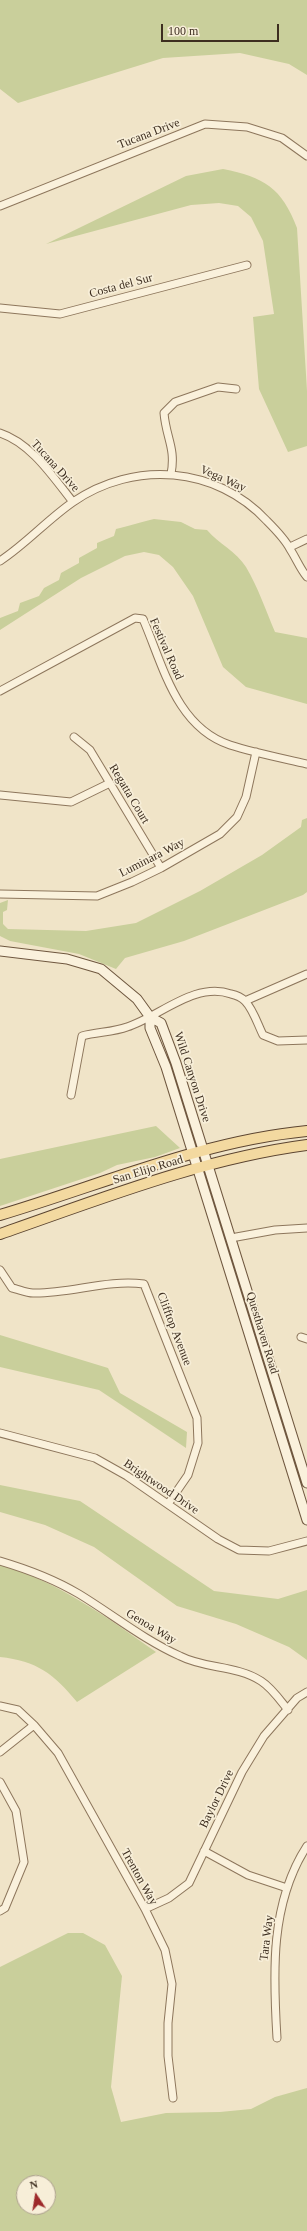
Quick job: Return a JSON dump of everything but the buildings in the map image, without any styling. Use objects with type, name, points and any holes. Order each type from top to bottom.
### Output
[{"type":"main road","name":"San Elijo Road","points":[[0,1215],[203,1151],[286,1133],[307,1131]]},
{"type":"main road","name":"San Elijo Road","points":[[0,1234],[115,1194],[208,1164],[260,1151],[307,1145]]},
{"type":"street","name":"Tucana Drive","points":[[0,206],[205,124],[247,127],[282,138],[307,156]]},
{"type":"street","name":"Costa del Sur","points":[[0,308],[60,314],[247,265]]},
{"type":"street","points":[[171,474],[173,446],[166,428],[164,413],[175,402],[218,388],[236,389]]},
{"type":"street","name":"Tucana Drive","points":[[0,433],[10,436],[24,446],[51,474],[73,502]]},
{"type":"street","name":"Vega Way","points":[[0,562],[13,553],[73,502],[111,482],[156,473],[192,477],[244,499],[266,520],[290,547],[307,577]]},
{"type":"street","points":[[290,547],[307,539]]},
{"type":"street","name":"Festival Road","points":[[0,691],[135,618],[143,619],[161,668],[181,707],[206,733],[229,745],[256,752]]},
{"type":"street","name":"Regatta Court","points":[[74,737],[90,750],[161,868]]},
{"type":"street","points":[[256,752],[307,764]]},
{"type":"street","name":"Luminara Way","points":[[0,894],[97,896],[132,882],[161,868],[220,834],[237,817],[246,797],[256,752]]},
{"type":"street","points":[[0,795],[71,802],[110,783]]},
{"type":"street","name":"Wild Canyon Drive","points":[[0,951],[67,959],[101,969],[137,999],[150,1017],[161,1023],[168,1039],[203,1151]]},
{"type":"street","points":[[245,1001],[307,974]]},
{"type":"street","points":[[71,1095],[82,1036],[100,1031],[126,1028],[150,1017],[182,999],[221,990],[245,1001],[263,1036],[278,1041],[307,1040]]},
{"type":"street","name":"Wild Canyon Drive","points":[[150,1017],[150,1028],[166,1066],[193,1154]]},
{"type":"street","name":"Questhaven Road","points":[[203,1151],[307,1483]]},
{"type":"street","name":"Questhaven Road","points":[[193,1154],[307,1520]]},
{"type":"street","points":[[231,1238],[275,1230],[307,1228]]},
{"type":"street","name":"Clifftop Avenue","points":[[0,1270],[12,1288],[31,1293],[64,1291],[130,1282],[144,1284],[197,1418],[198,1443],[188,1475],[168,1504]]},
{"type":"street","name":"Brightwood Drive","points":[[0,1433],[95,1458],[127,1476],[218,1539],[239,1550],[269,1551],[307,1541]]},
{"type":"street","name":"Genoa Way","points":[[0,1561],[32,1571],[78,1593],[160,1647],[182,1657],[238,1671],[261,1681],[277,1695],[288,1710]]},
{"type":"street","name":"Baylor Drive","points":[[145,1909],[169,1898],[188,1884],[242,1772],[264,1736],[297,1698],[307,1692]]},
{"type":"street","name":"Trenton Way","points":[[0,1706],[18,1710],[34,1724],[58,1753],[145,1909],[165,1950],[172,1984],[168,2023],[168,2056],[173,2098]]},
{"type":"street","points":[[0,1752],[34,1724]]},
{"type":"street","points":[[0,1782],[16,1811],[24,1862],[5,1908],[0,1911]]},
{"type":"street","name":"Tara Way","points":[[277,2038],[274,1975],[278,1926],[287,1888],[307,1846]]},
{"type":"street","points":[[204,1851],[248,1875],[287,1888]]},
{"type":"green space","points":[[0,0],[307,0],[307,75],[289,64],[240,53],[163,58],[18,103],[0,89]]},
{"type":"green space","points":[[223,169],[250,176],[270,186],[285,203],[297,228],[307,391],[307,446],[288,452],[259,389],[253,317],[274,314],[263,241],[251,217],[238,206],[219,203],[191,205],[46,244],[186,176]]},
{"type":"green space","points":[[154,519],[181,522],[195,529],[207,530],[237,556],[246,567],[275,632],[307,638],[307,704],[246,687],[223,667],[193,596],[173,567],[159,555],[144,552],[125,556],[81,578],[0,630],[0,618],[18,611],[20,603],[39,596],[44,588],[59,580],[61,573],[79,563],[79,558],[97,548],[97,543],[114,536],[116,529]]},
{"type":"green space","points":[[307,818],[307,892],[303,895],[184,941],[125,958],[116,969],[79,954],[10,941],[0,936],[0,903],[8,900],[7,910],[3,912],[3,924],[8,929],[86,931],[136,923],[200,891],[262,855],[301,827],[302,820]]},
{"type":"green space","points":[[156,1126],[180,1148],[155,1157],[117,1165],[100,1173],[0,1206],[0,1159]]},
{"type":"green space","points":[[0,1335],[108,1368],[120,1393],[187,1432],[186,1448],[99,1390],[0,1367]]},
{"type":"green space","points":[[0,1485],[80,1501],[214,1591],[278,1599],[307,1590],[307,1660],[289,1647],[236,1624],[177,1606],[94,1547],[45,1525],[0,1512]]},
{"type":"green space","points":[[0,1564],[42,1580],[62,1591],[119,1626],[156,1652],[77,1702],[69,1692],[44,1670],[24,1662],[0,1657]]},
{"type":"green space","points":[[68,1933],[83,1933],[105,1945],[122,1976],[111,2087],[121,2122],[166,2113],[220,2112],[251,2109],[275,2097],[307,2088],[307,2231],[0,2231],[0,1967]]}]
